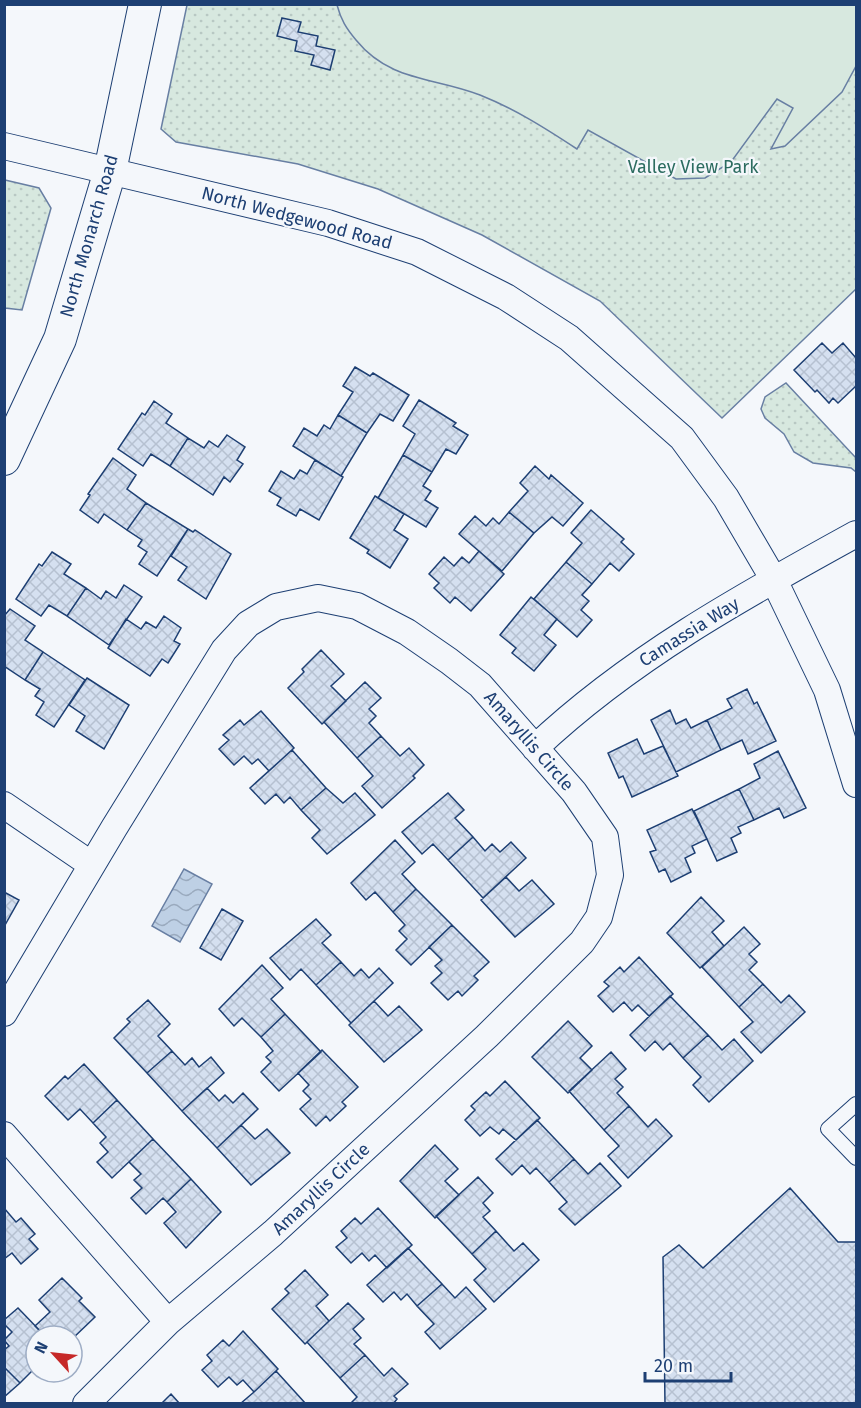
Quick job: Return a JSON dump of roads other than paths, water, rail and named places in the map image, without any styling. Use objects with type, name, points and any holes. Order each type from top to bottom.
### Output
[{"type":"street","name":"North Monarch Road","points":[[4,459],[60,339],[110,171],[145,4]]},
{"type":"street","name":"North Wedgewood Road","points":[[4,146],[328,223],[417,252],[506,297],[569,338],[682,438],[726,498],[774,580],[827,690],[856,784]]},
{"type":"street","name":"Camassia Way","points":[[535,748],[568,717],[640,661],[774,580],[856,534]]},
{"type":"street","name":"Amaryllis Circle","points":[[4,1013],[224,650],[248,624],[276,607],[318,598],[357,606],[407,632],[480,685],[574,792],[605,837],[610,875],[599,917],[582,942],[487,1036],[265,1240],[168,1323],[86,1404]]},
{"type":"street","points":[[4,805],[92,865]]},
{"type":"street","points":[[4,1135],[168,1323]]},
{"type":"lane","points":[[856,1104],[828,1129],[856,1158]]},
{"type":"water","points":[[184,869],[212,884],[180,942],[152,926]]},
{"type":"park label","name":"Valley View Park","points":[[693,167]]}]
